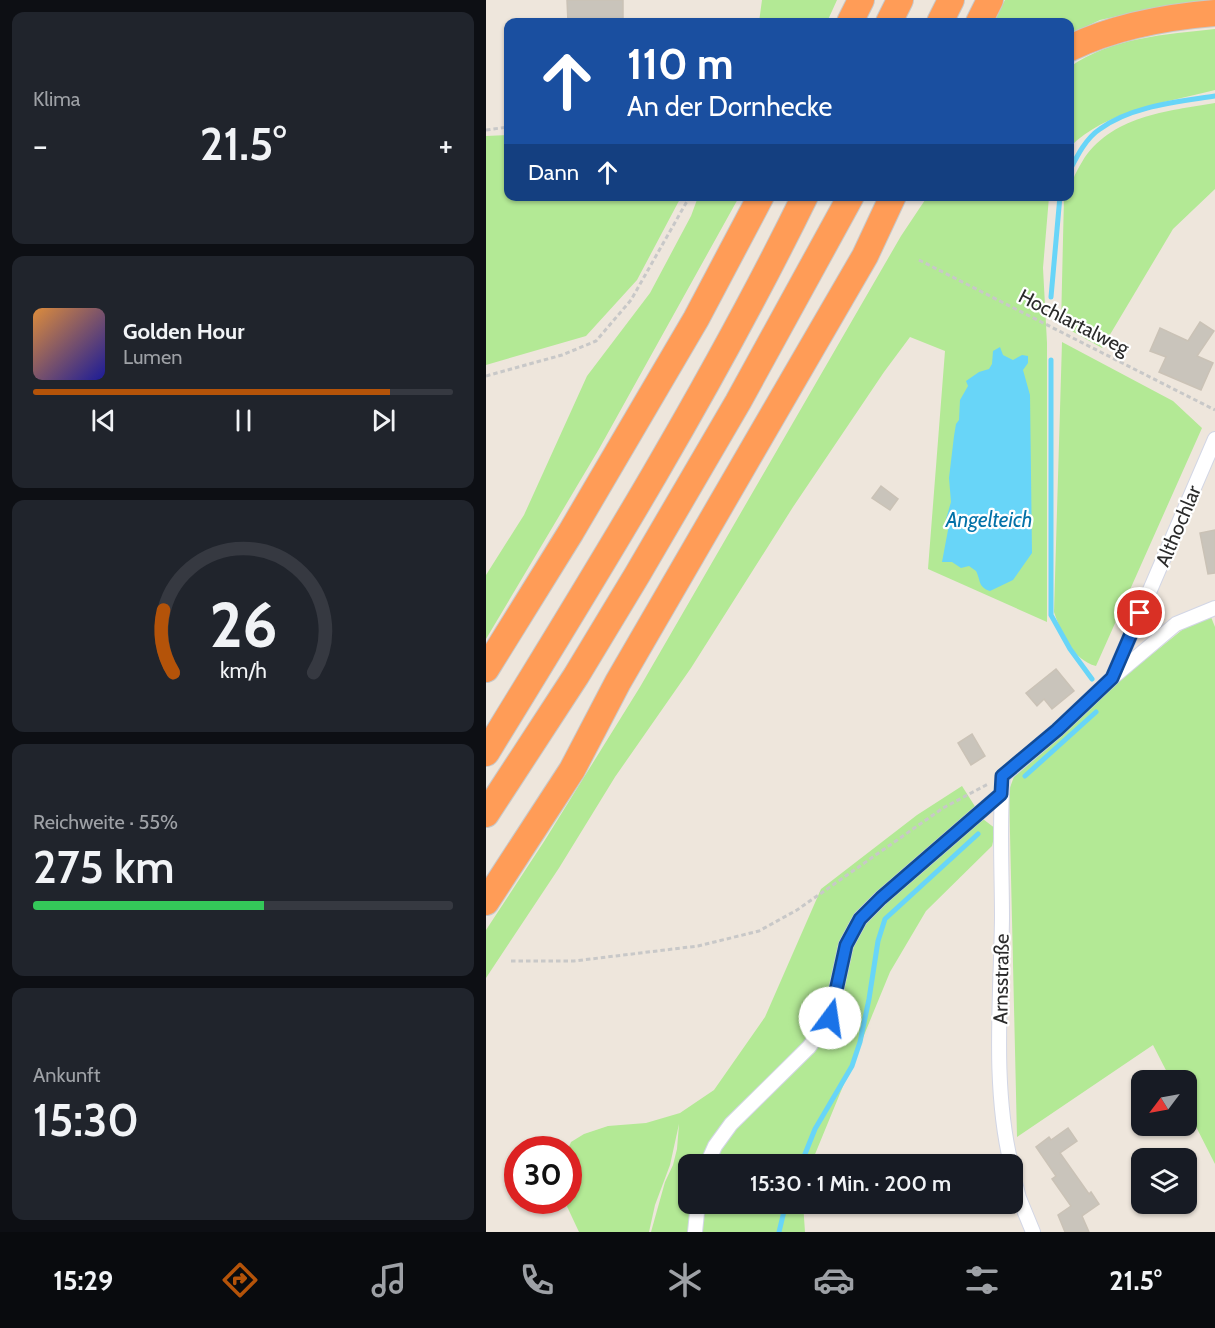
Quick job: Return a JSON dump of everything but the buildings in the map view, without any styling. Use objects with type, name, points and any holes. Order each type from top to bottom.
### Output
[{"type":"highway","points":[[852,18],[861,0]]},
{"type":"highway","points":[[891,18],[900,0]]},
{"type":"highway","points":[[942,18],[951,0]]},
{"type":"highway","points":[[981,18],[990,0]]},
{"type":"highway","points":[[1074,46],[1101,35],[1141,24],[1215,13]]},
{"type":"highway","points":[[486,669],[571,532],[696,319],[758,201]]},
{"type":"highway","points":[[486,753],[663,459],[769,270],[802,201]]},
{"type":"highway","points":[[486,814],[576,676],[643,564],[738,402],[848,201]]},
{"type":"highway","points":[[486,902],[572,770],[618,682],[865,256],[892,201]]},
{"type":"highway","points":[[865,256],[886,229],[903,201]]},
{"type":"highway","points":[[486,832],[501,791]]},
{"type":"street","name":"Althochlar","points":[[1112,678],[1215,439]]},
{"type":"street","points":[[1002,776],[1176,624],[1215,608]]},
{"type":"street","name":"Arnsstraße","points":[[1002,776],[999,851],[1002,916],[999,988],[1001,1088],[1004,1135],[1009,1154]]},
{"type":"street","points":[[711,1154],[732,1124],[809,1047],[830,1018],[846,945],[860,919],[1001,794]]},
{"type":"street","points":[[1023,1208],[1033,1232]]},
{"type":"street","points":[[695,1232],[697,1214]]},
{"type":"path","points":[[486,130],[504,128]]},
{"type":"path","points":[[486,376],[562,355],[596,341],[631,300],[687,201]]},
{"type":"path","name":"Hochlartalweg","points":[[920,260],[1215,410]]},
{"type":"path","points":[[511,961],[574,961],[698,946],[759,931],[797,910],[943,808],[1002,776]]},
{"type":"green space","points":[[762,0],[837,0],[829,18],[760,18]]},
{"type":"green space","points":[[1005,0],[1215,0],[1215,3],[1150,9],[1100,20],[1074,32],[1074,18],[995,18]]},
{"type":"green space","points":[[1215,29],[1215,90],[1119,116],[1084,135],[1074,144],[1074,64],[1103,50],[1159,36]]},
{"type":"green space","points":[[1215,103],[1215,189],[1173,229],[1102,348],[1061,325],[1064,201],[1074,201],[1074,177],[1082,162],[1108,134],[1141,118]]},
{"type":"green space","points":[[504,135],[504,201],[679,201],[637,280],[586,336],[486,365],[486,136]]},
{"type":"green space","points":[[697,201],[737,201],[599,449],[486,639],[486,575],[524,515],[587,376],[650,293],[691,216]]},
{"type":"green space","points":[[924,201],[1049,201],[1043,268],[1047,343],[1047,622],[928,569],[945,351],[910,337],[793,507],[691,668],[615,777],[559,868],[486,978],[486,930],[640,687],[901,236]]},
{"type":"green space","points":[[1062,342],[1173,401],[1202,428],[1096,666],[1074,652],[1064,637],[1054,612]]},
{"type":"green space","points":[[1211,617],[1215,627],[1215,1164],[1197,1129],[1197,1070],[1166,1070],[1153,1045],[1017,1137],[1009,790],[1015,774],[1109,689],[1187,626]]},
{"type":"green space","points":[[962,786],[983,819],[996,829],[992,846],[926,911],[890,972],[815,1154],[678,1154],[678,1214],[804,1214],[805,1232],[651,1232],[665,1182],[673,1165],[679,1124],[670,1165],[655,1205],[649,1232],[579,1232],[571,1214],[582,1214],[581,1136],[608,1126],[646,1123],[680,1113],[714,1090],[765,1017],[821,889],[917,815]]},
{"type":"water","name":"Angelteich","points":[[1000,347],[1003,355],[1013,360],[1022,355],[1028,356],[1028,363],[1023,370],[1030,395],[1032,553],[1013,580],[990,591],[982,586],[976,571],[969,566],[961,568],[952,562],[942,562],[948,530],[946,519],[951,502],[949,478],[956,424],[959,420],[960,400],[968,386],[966,381],[979,372],[989,369],[992,364],[993,351]]},
{"type":"waterway","points":[[1074,163],[1090,137],[1112,121],[1155,106],[1215,96]]},
{"type":"waterway","points":[[1051,297],[1060,201]]},
{"type":"waterway","points":[[1051,360],[1051,615],[1070,649],[1092,679]]},
{"type":"waterway","points":[[1025,776],[1096,712]]},
{"type":"waterway","points":[[805,1154],[815,1129],[852,1066],[860,1042],[878,941],[885,919],[978,834]]},
{"type":"waterway","points":[[779,1232],[783,1214]]},
{"type":"route","points":[[830,1018],[846,945],[860,919],[1001,794],[1002,776],[1057,730],[1112,678],[1140,613]]}]
